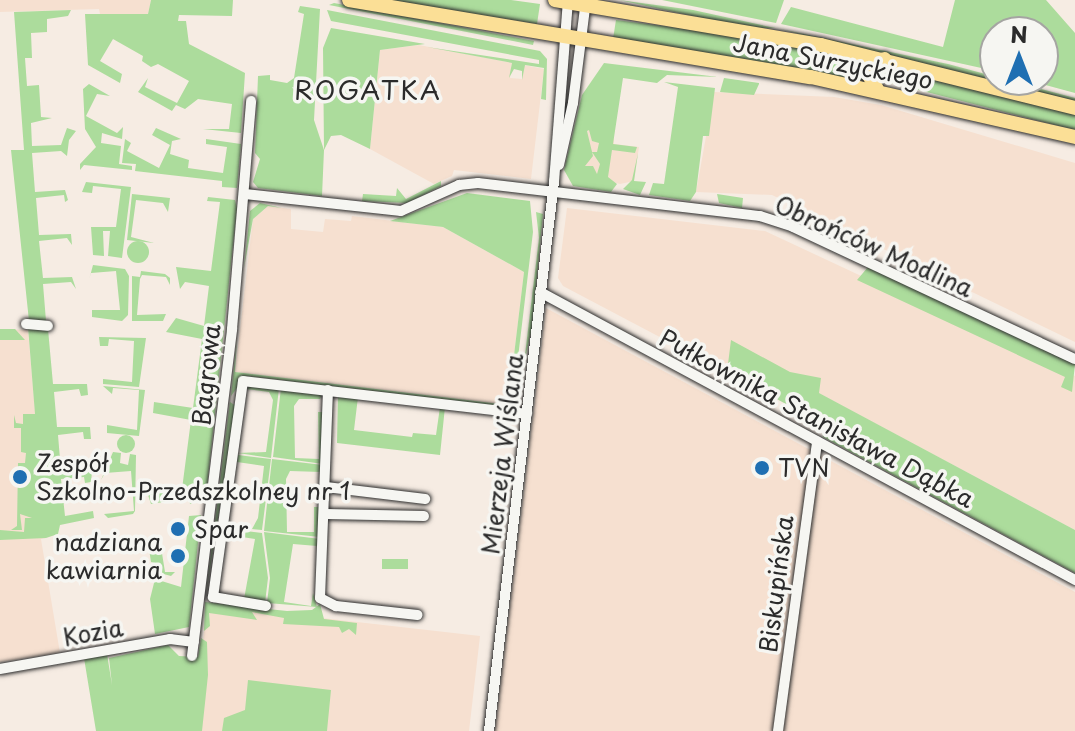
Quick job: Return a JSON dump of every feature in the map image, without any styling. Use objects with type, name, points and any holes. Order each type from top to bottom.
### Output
[{"type":"main road","name":"Jana Surzyckiego","points":[[349,0],[881,91],[1075,137]]},
{"type":"main road","name":"Jana Surzyckiego","points":[[564,1],[586,2],[889,59],[1075,108]]},
{"type":"main road","points":[[881,91],[869,83],[866,71],[874,61],[889,59]]},
{"type":"street","name":"Mierzeja Wiślana","points":[[489,731],[553,186],[564,1]]},
{"type":"street","name":"Mierzeja Wiślana","points":[[553,186],[570,121],[586,2]]},
{"type":"street","name":"Bagrowa","points":[[192,656],[245,194],[251,101]]},
{"type":"street","points":[[245,194],[401,211],[469,184],[553,186]]},
{"type":"street","name":"Obrońców Modlina","points":[[553,186],[772,219],[1075,359]]},
{"type":"street","name":"Pułkownika Stanisława Dąbka","points":[[540,292],[1075,580]]},
{"type":"street","points":[[26,324],[48,326]]},
{"type":"street","points":[[266,606],[213,597],[243,381],[527,414]]},
{"type":"street","points":[[328,390],[326,514],[319,593],[323,602],[418,615]]},
{"type":"street","name":"Biskupińska","points":[[778,731],[817,442]]},
{"type":"street","points":[[326,487],[425,499]]},
{"type":"street","points":[[408,516],[409,497]]},
{"type":"street","points":[[326,514],[424,516]]},
{"type":"street","name":"Kozia","points":[[0,669],[170,639],[194,642]]},
{"type":"shaded area","points":[[0,0],[151,0],[148,14],[100,14],[99,9],[0,12]]},
{"type":"shaded area","points":[[419,45],[512,63],[510,78],[522,79],[524,65],[544,69],[531,179],[454,170],[452,176],[434,184],[370,149],[380,50]]},
{"type":"shaded area","points":[[714,92],[834,97],[881,105],[1075,163],[1075,342],[772,195],[696,192]]},
{"type":"shaded area","points":[[588,125],[614,138],[614,144],[639,147],[634,181],[620,184],[581,174]]},
{"type":"shaded area","points":[[268,206],[291,209],[291,229],[323,232],[325,219],[351,221],[352,216],[443,227],[524,272],[508,405],[235,372],[253,219]]},
{"type":"shaded area","points":[[567,208],[765,231],[1075,376],[1075,530],[820,394],[817,420],[563,286],[558,278]]},
{"type":"shaded area","points":[[546,308],[1075,592],[1075,731],[495,731]]},
{"type":"shaded area","name":"Zespół Szkolno-Przedszkolney nr 1","points":[[0,329],[28,330],[46,538],[41,539],[60,653],[0,662]]},
{"type":"shaded area","points":[[207,605],[480,636],[469,731],[193,731]]},
{"type":"green space","points":[[151,0],[233,0],[232,16],[179,15],[178,21],[186,21],[189,44],[245,73],[241,133],[203,129],[229,129],[232,104],[198,99],[185,109],[176,105],[172,111],[138,92],[148,78],[145,87],[177,103],[189,81],[158,64],[151,67],[142,61],[143,56],[113,39],[100,61],[122,74],[120,83],[88,65],[85,14],[148,14]]},
{"type":"green space","points":[[383,0],[511,0],[540,4],[537,24]]},
{"type":"green space","points":[[619,0],[693,10],[775,28],[748,28]]},
{"type":"green space","points":[[662,0],[784,0],[776,23]]},
{"type":"green space","points":[[955,0],[1046,0],[1075,33],[1075,93],[1059,89],[1059,16],[979,16],[979,67],[781,24],[791,7],[943,47]]},
{"type":"green space","points":[[334,3],[534,41],[533,45],[329,5]]},
{"type":"green space","points":[[300,6],[320,9],[314,120],[324,150],[322,196],[258,188],[253,182],[260,159],[255,153],[258,76],[270,75],[270,80],[287,83],[294,78],[304,14],[298,12]]},
{"type":"green space","points":[[71,10],[68,16],[47,19],[47,32],[31,33],[32,58],[25,58],[27,86],[39,85],[41,117],[52,118],[31,123],[32,146],[61,145],[67,128],[76,131],[69,140],[67,156],[61,151],[32,153],[35,192],[65,190],[68,200],[65,202],[64,195],[36,198],[39,235],[71,234],[72,245],[67,238],[39,241],[43,278],[72,277],[76,289],[71,282],[43,284],[46,321],[29,321],[11,150],[24,150],[14,12]]},
{"type":"green space","points":[[327,10],[540,51],[547,59],[546,100],[541,99],[544,68],[525,65],[522,80],[522,71],[514,69],[509,78],[512,63],[427,47],[539,64],[539,60],[331,21]]},
{"type":"green space","points":[[616,20],[750,37],[867,59],[862,80],[613,39]]},
{"type":"green space","points":[[331,28],[425,44],[380,50],[370,149],[341,135],[331,136],[324,150],[323,48]]},
{"type":"green space","points":[[780,29],[948,64],[979,72],[979,79]]},
{"type":"green space","points":[[604,63],[718,77],[667,75],[657,83],[623,78],[613,144],[637,147],[635,153],[612,150],[608,177],[617,184],[611,192],[573,186],[564,170],[582,95]],"holes":[[[587,131],[592,141],[599,143],[597,152],[592,152]],[[592,152],[600,164],[597,174],[593,166],[585,166],[593,156]]]},
{"type":"green space","points":[[878,66],[979,90],[979,96],[1006,96],[1075,112],[1075,130],[876,79],[871,71]]},
{"type":"green space","points":[[724,78],[759,84],[754,95],[720,92]]},
{"type":"green space","points":[[664,82],[715,88],[709,136],[703,136],[696,192],[690,201],[649,195],[653,183],[664,184],[678,87]]},
{"type":"green space","points":[[89,84],[110,96],[97,94],[86,116],[117,133],[123,127],[122,139],[102,133],[101,143],[121,146],[119,164],[132,166],[132,170],[84,165],[80,170],[80,164],[96,147],[85,129],[83,89]]},
{"type":"green space","points":[[1059,94],[1075,98],[1075,103],[1047,96]]},
{"type":"green space","points":[[156,128],[181,139],[172,141],[170,154],[189,160],[188,168],[223,173],[227,147],[206,144],[206,139],[241,144],[237,188],[222,187],[222,181],[135,171],[136,164],[122,163],[125,139],[131,143],[127,151],[159,168],[170,145],[152,135]]},
{"type":"green space","points":[[638,153],[634,181],[646,182],[640,195],[623,189],[632,180]]},
{"type":"green space","points":[[441,181],[441,186],[407,203],[362,201],[363,194],[396,196],[397,188],[406,199]]},
{"type":"green space","points":[[86,182],[131,187],[122,258],[108,256],[110,231],[103,231],[104,256],[93,255],[91,227],[116,227],[121,189],[93,186],[92,193],[82,192]]},
{"type":"green space","points":[[467,193],[530,201],[533,232],[512,408],[246,376],[231,396],[237,338],[235,372],[508,405],[524,272],[443,227],[390,221]]},
{"type":"green space","points":[[132,194],[170,198],[168,212],[163,203],[136,200],[131,237],[154,243],[127,240]]},
{"type":"green space","points":[[717,194],[743,198],[742,208],[719,203]]},
{"type":"green space","points":[[208,197],[235,200],[237,208],[206,497],[190,504],[189,498],[151,504],[144,483],[182,489],[191,420],[153,413],[154,402],[193,408],[202,339],[166,332],[176,318],[204,326],[209,286],[185,282],[180,289],[176,267],[211,271],[220,202],[207,201]]},
{"type":"green space","points":[[260,203],[282,208],[268,206],[253,219],[244,268],[250,211]]},
{"type":"green space","points":[[536,212],[543,214],[532,328],[524,363],[539,238]]},
{"type":"green space","points":[[138,241],[146,244],[149,252],[146,260],[138,263],[130,260],[127,252],[130,244]]},
{"type":"green space","points":[[93,265],[125,269],[129,276],[128,315],[122,321],[92,317],[92,310],[120,310],[116,271],[91,273],[89,280]]},
{"type":"green space","points":[[868,267],[1075,364],[1072,392],[1061,387],[1065,377],[857,280]]},
{"type":"green space","points":[[141,271],[165,274],[170,278],[170,285],[166,277],[142,275],[140,279],[137,315],[166,314],[163,321],[132,321],[132,276],[140,277]]},
{"type":"green space","points":[[28,327],[48,329],[53,384],[87,384],[88,395],[81,396],[79,389],[54,392],[57,427],[90,427],[91,439],[84,439],[83,432],[58,435],[61,471],[92,472],[91,482],[85,483],[84,477],[61,479],[65,516],[93,511],[94,518],[60,525],[58,534],[46,538],[0,540],[0,530],[24,532],[25,518],[32,518],[20,514],[22,530],[11,530],[17,526],[18,463],[25,463],[26,453],[21,452],[21,428],[14,428],[14,415],[16,423],[23,424],[23,414],[35,414]]},
{"type":"green space","points":[[0,329],[15,329],[25,340],[0,340]]},
{"type":"green space","points":[[99,337],[146,338],[139,387],[103,384],[103,379],[132,382],[134,341],[109,339],[108,346],[100,346]]},
{"type":"green space","points":[[731,340],[790,372],[821,378],[819,393],[1075,530],[1075,573],[823,437],[821,423],[727,372]]},
{"type":"green space","points":[[252,384],[279,388],[271,458],[238,453],[266,452],[273,400],[269,392],[247,389]]},
{"type":"green space","points":[[103,386],[145,390],[139,436],[107,433],[107,425],[137,430],[139,390],[113,388],[112,394]]},
{"type":"green space","points":[[281,388],[322,394],[320,399],[299,399],[294,406],[295,458],[319,459],[318,412],[324,412],[323,464],[273,457]]},
{"type":"green space","points":[[338,394],[358,397],[354,430],[412,437],[413,433],[436,435],[440,407],[445,407],[440,455],[337,443]]},
{"type":"green space","points":[[230,402],[236,406],[206,594]]},
{"type":"green space","points":[[126,435],[133,437],[133,451],[126,453],[119,451],[117,444],[119,437]]},
{"type":"green space","points":[[113,452],[121,453],[120,463],[128,465],[130,454],[136,455],[135,511],[133,514],[108,518],[104,514],[134,511],[131,471],[105,473],[101,480]]},
{"type":"green space","points":[[238,455],[271,459],[262,530],[252,529],[258,518],[264,466],[237,462]]},
{"type":"green space","points":[[272,459],[323,465],[321,472],[290,471],[286,479],[287,532],[314,532],[314,507],[321,507],[320,537],[264,531]]},
{"type":"green space","points":[[201,515],[189,627],[155,634],[150,599],[155,579],[181,587],[189,516]]},
{"type":"green space","points":[[229,529],[262,533],[268,578],[265,603],[244,599],[255,539],[229,535]]},
{"type":"green space","points":[[264,532],[320,539],[317,546],[293,544],[284,602],[311,606],[313,593],[317,607],[267,603],[270,578]]},
{"type":"green space","points":[[161,547],[165,572],[175,572],[171,576],[156,572],[160,565],[151,562],[149,549]]},
{"type":"green space","points":[[382,559],[408,559],[408,569],[382,569]]},
{"type":"green space","points":[[205,602],[287,611],[312,610],[320,604],[324,619],[357,623],[356,635],[349,629],[342,633],[339,627],[283,624],[284,618],[252,612],[257,620],[209,613],[210,626],[204,631]]},
{"type":"green space","points":[[201,638],[207,642],[208,675],[202,731],[96,731],[84,658],[107,654],[112,685],[109,658],[168,645],[179,656],[198,657]]},
{"type":"green space","points":[[248,680],[331,690],[327,731],[222,731],[224,718],[245,710]]},
{"type":"place","name":"TVN","points":[[762,468]]},
{"type":"place","name":"Zespół Szkolno-Przedszkolney nr 1","points":[[20,477]]},
{"type":"place","name":"Spar","points":[[178,529]]},
{"type":"place","name":"nadziana kawiarnia","points":[[178,556]]},
{"type":"district","name":"ROGATKA","points":[[368,90]]}]
